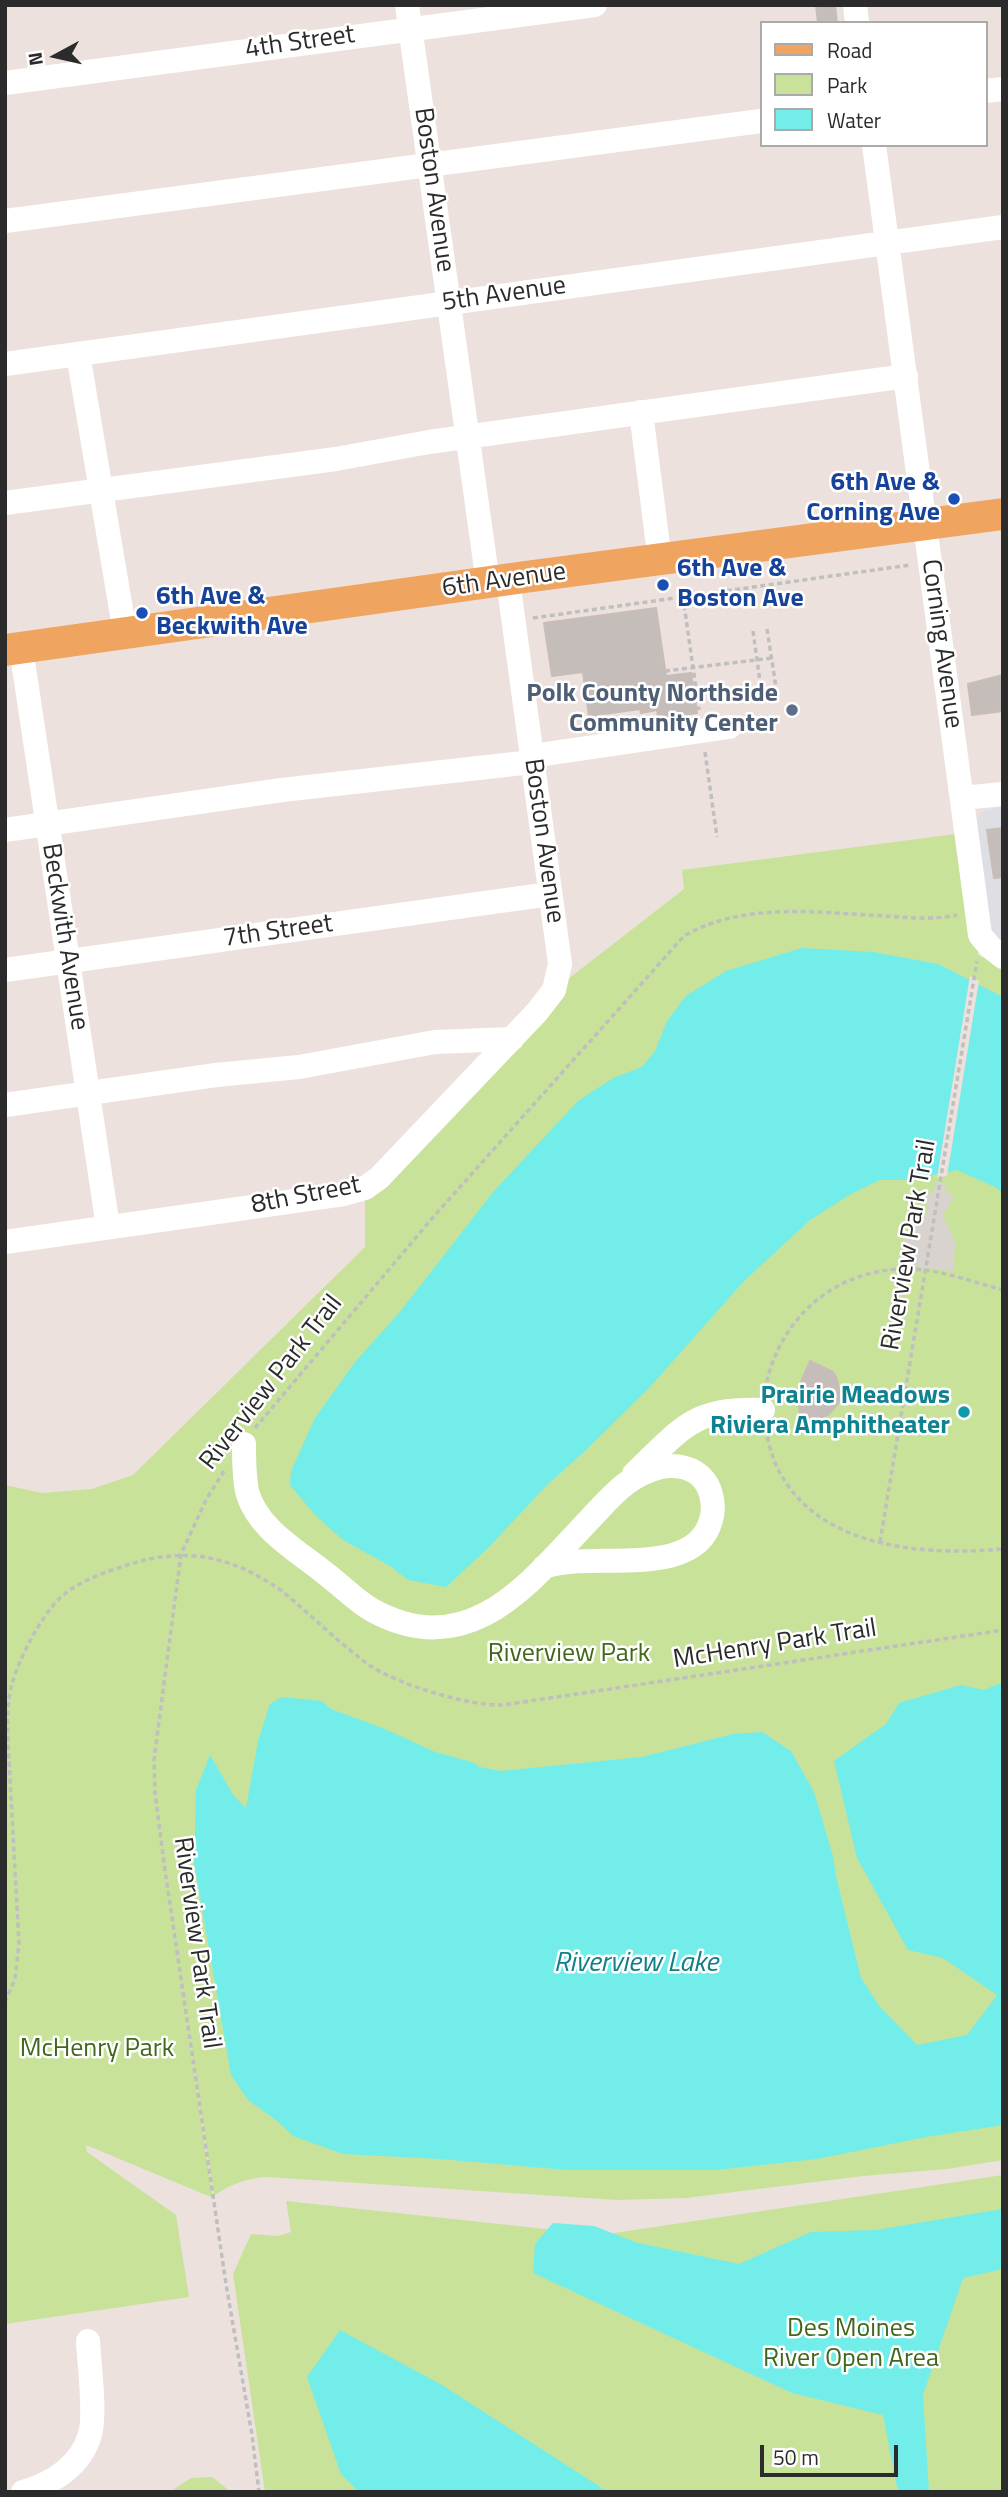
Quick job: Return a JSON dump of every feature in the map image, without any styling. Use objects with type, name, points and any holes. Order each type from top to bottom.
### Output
[{"type":"main road","name":"6th Avenue","points":[[13,649],[1003,514]]},
{"type":"street","name":"4th Street","points":[[5,83],[409,17],[595,5]]},
{"type":"street","name":"Boston Avenue","points":[[409,17],[467,437],[532,759],[560,964],[554,990],[537,1013]]},
{"type":"street","points":[[5,221],[760,121]]},
{"type":"street","name":"Corning Avenue","points":[[874,147],[962,798],[979,945]]},
{"type":"street","name":"5th Avenue","points":[[5,364],[1003,227]]},
{"type":"street","points":[[79,354],[125,634]]},
{"type":"street","points":[[5,503],[336,459],[467,437],[906,376]]},
{"type":"street","points":[[641,412],[660,561]]},
{"type":"street","name":"Beckwith Avenue","points":[[13,649],[48,824],[108,1227]]},
{"type":"street","points":[[5,830],[282,790],[532,759],[729,727]]},
{"type":"street","points":[[962,798],[1003,794]]},
{"type":"street","name":"7th Street","points":[[5,970],[550,894]]},
{"type":"street","points":[[979,945],[990,947],[1003,957]]},
{"type":"street","name":"8th Street","points":[[5,1242],[344,1194],[365,1188],[379,1178],[537,1013]]},
{"type":"street","points":[[5,1105],[216,1075],[299,1067],[435,1042],[512,1039]]},
{"type":"street","points":[[244,1444],[248,1494],[254,1509],[268,1527],[371,1609],[414,1625],[452,1625],[472,1620],[508,1602],[626,1481],[678,1432],[697,1418],[715,1411],[763,1410]]},
{"type":"street","points":[[544,1567],[556,1562],[575,1560],[645,1560],[670,1557],[694,1545],[709,1530],[713,1513],[710,1493],[704,1479],[686,1467],[665,1466],[626,1481]]},
{"type":"street","points":[[23,2492],[43,2486],[66,2471],[78,2458],[91,2433],[88,2341]]},
{"type":"path","points":[[531,619],[912,565]]},
{"type":"path","points":[[767,629],[776,687]]},
{"type":"path","points":[[753,631],[761,689]]},
{"type":"path","points":[[665,671],[772,658]]},
{"type":"path","name":"Riverview Park Trail","points":[[259,2492],[155,1793],[157,1724],[181,1554],[207,1498],[268,1412],[435,1215],[684,936],[694,930],[736,917],[779,911],[921,918],[960,914]]},
{"type":"path","name":"Riverview Park Trail","points":[[880,1542],[979,945]]},
{"type":"path","points":[[1003,1290],[909,1268],[879,1270],[834,1287],[812,1303],[787,1330],[773,1358],[766,1382],[763,1410],[764,1427],[776,1465],[797,1496],[822,1518],[845,1533],[925,1550],[976,1552],[1003,1549]]},
{"type":"path","name":"McHenry Park Trail","points":[[5,2002],[15,1979],[19,1943],[8,1723],[12,1686],[23,1653],[61,1597],[109,1571],[149,1558],[181,1554],[217,1559],[251,1572],[282,1591],[370,1665],[399,1680],[480,1705],[503,1705],[1003,1630]]},
{"type":"shaded area","points":[[1003,806],[1003,964],[995,961],[977,819],[981,812]]},
{"type":"shaded area","points":[[936,1182],[946,1184],[944,1190],[954,1197],[943,1215],[955,1242],[953,1271],[900,1264],[903,1244],[913,1226],[928,1213],[925,1197],[935,1189]]},
{"type":"green space","name":"Riverview Park","points":[[955,834],[980,935],[978,955],[1003,964],[1003,2160],[947,2169],[863,2176],[686,2198],[617,2200],[267,2177],[239,2182],[214,2196],[182,1994],[213,2198],[86,2145],[87,2152],[176,2215],[189,2297],[5,2324],[5,1485],[42,1493],[92,1489],[133,1475],[365,1247],[365,1188],[554,990],[684,889],[682,870]]},
{"type":"green space","name":"Des Moines River Open Area","points":[[1003,2175],[1003,2492],[265,2492],[233,2274],[251,2234],[278,2236],[291,2232],[286,2201],[601,2235]]},
{"type":"green space","points":[[212,2477],[231,2492],[170,2492],[191,2478]]},
{"type":"water","points":[[802,948],[873,952],[938,964],[1003,997],[1003,1193],[957,1170],[909,1180],[880,1180],[851,1194],[810,1220],[743,1282],[650,1387],[546,1486],[487,1549],[446,1587],[408,1580],[390,1566],[343,1540],[316,1516],[290,1485],[291,1471],[315,1418],[355,1362],[399,1313],[494,1191],[578,1101],[613,1078],[642,1067],[655,1051],[667,1021],[686,996],[726,971]]},
{"type":"water","name":"Riverview Lake","points":[[1003,1682],[1003,2125],[817,2159],[716,2170],[568,2170],[343,2154],[293,2136],[248,2100],[231,2075],[194,1863],[196,1790],[210,1755],[234,1796],[246,1808],[258,1741],[270,1704],[282,1697],[322,1701],[331,1709],[385,1729],[435,1752],[472,1762],[479,1767],[501,1771],[642,1757],[733,1734],[762,1732],[791,1751],[814,1792],[833,1856],[861,1978],[880,2007],[917,2045],[967,2035],[997,1995],[943,1958],[908,1950],[857,1858],[834,1761],[886,1724],[899,1703],[961,1685],[984,1690]]},
{"type":"water","points":[[1003,2209],[1003,2269],[963,2278],[923,2395],[927,2492],[898,2492],[883,2415],[792,2393],[533,2273],[535,2244],[553,2223],[594,2226],[638,2243],[739,2264],[811,2232],[875,2230]]},
{"type":"water","points":[[340,2330],[442,2385],[608,2492],[359,2492],[341,2474],[307,2377]]},
{"type":"pier","points":[[970,976],[979,981],[947,1176],[937,1178]]},
{"type":"building","points":[[816,5],[835,5],[837,21],[818,21]]},
{"type":"building","points":[[656,608],[666,676],[691,673],[697,713],[658,718],[657,710],[641,713],[640,709],[589,716],[583,672],[552,676],[544,623]]},
{"type":"building","points":[[1003,675],[1003,711],[972,715],[968,684]]},
{"type":"building","points":[[1003,828],[1003,877],[994,878],[987,830]]},
{"type":"building","points":[[810,1361],[833,1372],[840,1396],[838,1404],[828,1415],[821,1419],[800,1421],[798,1389]]},
{"type":"place","name":"6th Ave & Corning Ave","points":[[954,499]]},
{"type":"place","name":"6th Ave & Boston Ave","points":[[663,585]]},
{"type":"place","name":"6th Ave & Beckwith Ave","points":[[142,613]]},
{"type":"place","name":"Polk County Northside Community Center","points":[[792,710]]},
{"type":"place","name":"Prairie Meadows Riviera Amphitheater","points":[[964,1412]]},
{"type":"park label","name":"McHenry Park","points":[[97,2050]]}]
